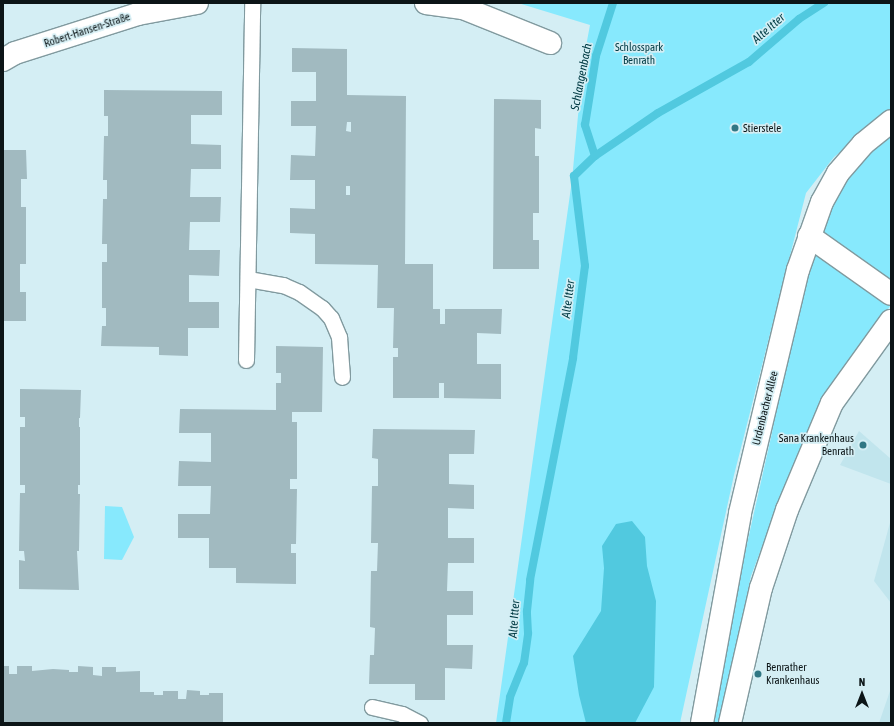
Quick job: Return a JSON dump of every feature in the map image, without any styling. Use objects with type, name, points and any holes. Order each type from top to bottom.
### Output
[{"type":"street","name":"Robert-Hansen-Straße","points":[[3,60],[15,53],[138,14],[197,3]]},
{"type":"street","points":[[426,3],[463,8],[550,43]]},
{"type":"street","name":"Urdenbacher Allee","points":[[702,723],[740,513],[798,270],[822,202],[838,173],[863,144],[891,122]]},
{"type":"street","points":[[809,236],[891,294]]},
{"type":"street","points":[[730,723],[761,588],[787,510],[832,403],[891,321]]},
{"type":"lane","points":[[246,360],[252,3]]},
{"type":"lane","points":[[248,279],[283,285],[299,292],[322,308],[331,318],[339,337],[342,377]]},
{"type":"lane","points":[[372,707],[402,714],[420,723]]},
{"type":"shaded area","name":"Sana Krankenhaus Benrath","points":[[859,431],[891,459],[891,484],[840,465]]},
{"type":"shaded area","points":[[891,519],[891,603],[874,581]]},
{"type":"shaded area","points":[[632,521],[645,537],[647,566],[656,601],[654,687],[635,723],[586,723],[579,695],[573,656],[601,611],[604,568],[602,546],[616,524]]},
{"type":"shaded area","points":[[891,688],[891,723],[879,723]]},
{"type":"green space","name":"Schlosspark Benrath","points":[[518,3],[891,3],[891,112],[834,157],[806,193],[734,475],[680,723],[496,723],[572,180],[583,62],[590,25]]},
{"type":"green space","points":[[891,126],[891,305],[838,376],[778,505],[751,576],[720,723],[710,723],[733,606],[772,433],[802,273],[838,182]]},
{"type":"green space","points":[[105,506],[122,507],[134,537],[122,560],[104,559]]},
{"type":"building","points":[[292,48],[347,49],[347,95],[406,96],[405,264],[433,264],[433,309],[440,309],[440,324],[445,324],[445,309],[502,309],[501,334],[477,333],[477,364],[501,364],[501,399],[444,398],[444,383],[439,383],[439,398],[393,398],[393,357],[398,357],[398,348],[393,348],[394,308],[377,308],[378,265],[315,264],[315,234],[290,233],[290,208],[315,209],[315,180],[290,180],[291,155],[315,156],[316,126],[291,126],[291,101],[316,101],[316,72],[292,72]],"holes":[[[347,122],[351,122],[351,132],[346,131]],[[346,186],[350,186],[350,195],[346,195]]]},
{"type":"building","points":[[104,90],[222,91],[222,115],[191,115],[191,144],[221,145],[221,169],[191,169],[190,197],[221,197],[220,222],[190,222],[189,250],[220,250],[219,276],[189,275],[189,302],[219,302],[219,328],[188,328],[188,356],[159,355],[159,347],[101,346],[102,326],[106,326],[106,308],[102,308],[102,262],[107,262],[107,244],[102,244],[103,199],[107,199],[107,180],[103,180],[104,136],[108,136],[108,116],[104,116]]},
{"type":"building","points":[[494,99],[541,100],[541,129],[535,128],[535,156],[539,156],[539,213],[533,213],[533,240],[539,240],[539,269],[493,269]]},
{"type":"building","points":[[3,150],[26,150],[27,179],[21,179],[21,207],[26,207],[26,264],[20,264],[20,292],[26,292],[26,321],[3,321]]},
{"type":"building","points":[[276,346],[323,347],[322,412],[292,412],[292,422],[297,422],[297,479],[290,479],[290,489],[297,489],[296,544],[291,544],[291,553],[296,553],[296,584],[236,583],[236,568],[209,568],[209,538],[178,538],[178,514],[210,514],[211,486],[178,486],[179,461],[211,462],[211,433],[179,433],[180,409],[276,410],[276,383],[281,383],[281,373],[276,373]]},
{"type":"building","points":[[20,389],[81,390],[79,418],[80,485],[78,485],[78,494],[80,494],[79,551],[77,551],[79,590],[19,589],[19,560],[25,561],[24,551],[19,551],[20,493],[25,493],[25,485],[20,485],[20,427],[25,427],[25,417],[20,417]]},
{"type":"building","points":[[373,429],[475,430],[474,454],[449,454],[449,484],[474,485],[474,509],[448,508],[448,538],[474,538],[474,563],[448,563],[447,591],[473,591],[473,615],[447,615],[447,645],[473,645],[472,669],[445,668],[445,700],[415,700],[415,684],[369,684],[370,655],[374,655],[375,628],[370,627],[371,571],[377,571],[378,543],[371,543],[372,486],[378,486],[378,459],[372,458]]},
{"type":"building","points":[[3,666],[9,666],[9,674],[17,674],[17,666],[32,666],[32,671],[53,669],[69,670],[69,672],[78,672],[78,666],[93,667],[93,675],[102,676],[102,667],[116,667],[116,672],[140,671],[140,692],[154,692],[154,695],[163,695],[163,691],[178,691],[178,699],[186,699],[187,690],[200,691],[200,695],[209,695],[209,693],[223,693],[223,723],[3,723]]},
{"type":"waterway","name":"Schlangenbach","points":[[595,156],[585,125],[596,56],[613,3]]},
{"type":"waterway","name":"Alte Itter","points":[[506,723],[510,697],[524,663],[528,633],[527,611],[530,580],[573,358],[585,266],[574,176],[595,156],[658,113],[749,62],[799,19],[824,3]]},
{"type":"place","name":"Stierstele","points":[[735,128]]},
{"type":"place","name":"Sana Krankenhaus Benrath","points":[[863,445]]},
{"type":"place","name":"Benrather Krankenhaus","points":[[758,674]]}]
